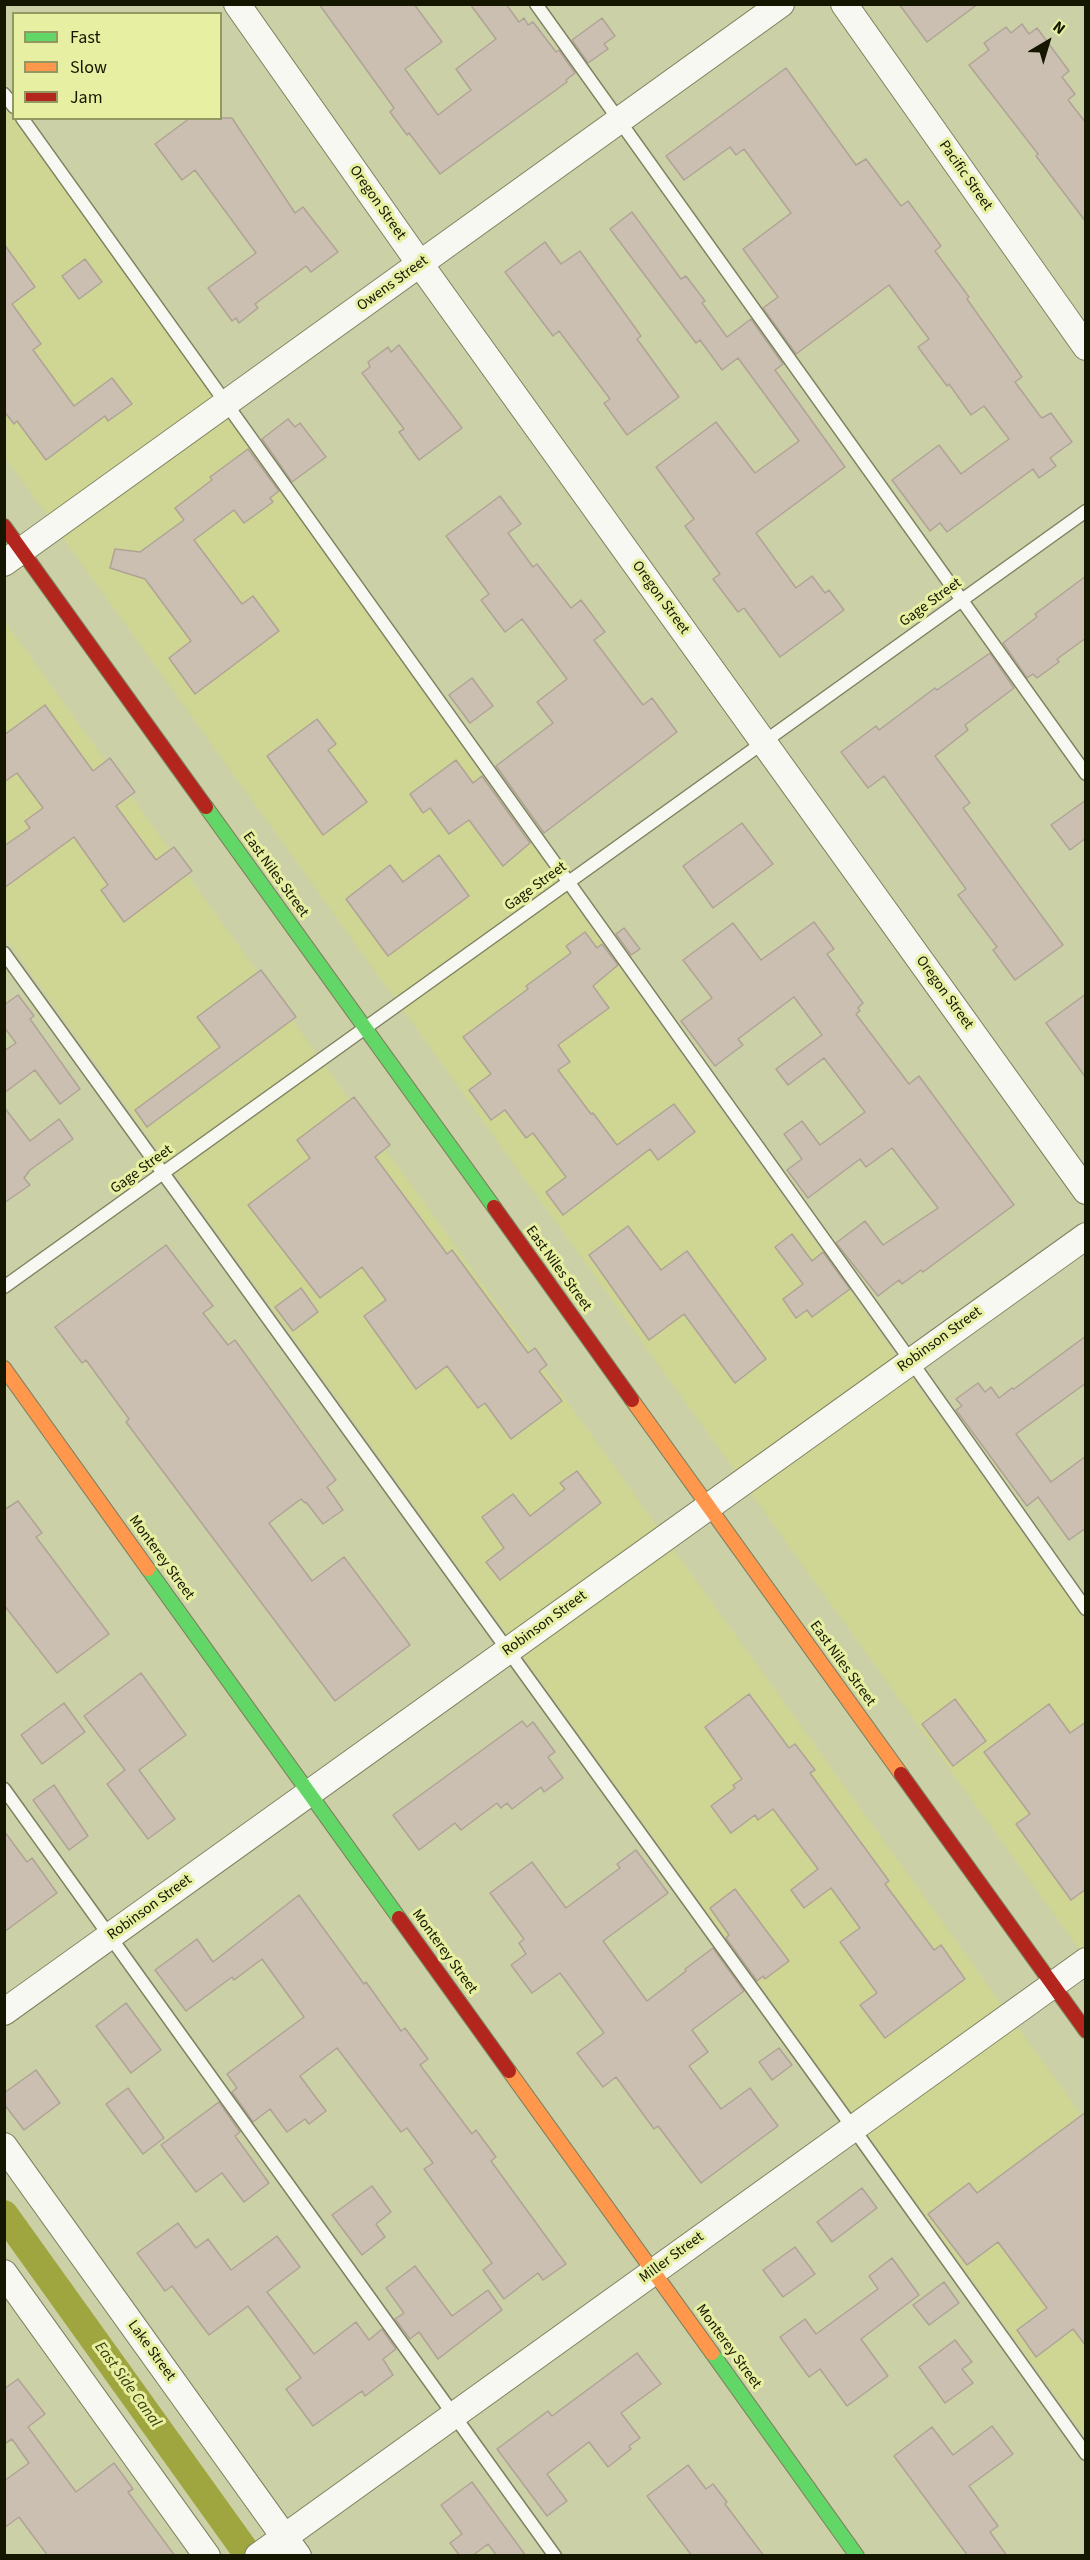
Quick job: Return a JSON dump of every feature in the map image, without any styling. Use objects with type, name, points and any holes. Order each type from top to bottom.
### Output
[{"type":"main road","name":"East Niles Street","points":[[4,526],[13,557],[365,1028],[1086,2031]]},
{"type":"main road","name":"Monterey Street","points":[[4,1368],[857,2556]]},
{"type":"street","name":"Oregon Street","points":[[237,4],[420,264],[1086,1191]]},
{"type":"street","name":"Owens Street","points":[[13,557],[781,4]]},
{"type":"street","name":"Pacific Street","points":[[844,4],[1086,347]]},
{"type":"street","name":"Robinson Street","points":[[4,2012],[1086,1236]]},
{"type":"street","name":"Miller Street","points":[[258,2556],[291,2546],[454,2414],[1086,1961]]},
{"type":"street","name":"Lake Street","points":[[4,2146],[291,2546]]},
{"type":"street","points":[[4,2273],[207,2556]]},
{"type":"lane","points":[[536,4],[1086,774]]},
{"type":"lane","points":[[23,120],[1086,1609]]},
{"type":"lane","name":"Gage Street","points":[[4,1287],[1086,511]]},
{"type":"lane","points":[[4,953],[1086,2454]]},
{"type":"lane","points":[[4,1789],[555,2556]]},
{"type":"shaded area","points":[[4,104],[12,115],[12,120],[15,120],[1085,1621],[1085,1957],[5,457]]},
{"type":"shaded area","points":[[4,620],[1085,2120],[1085,2436],[5,937]]},
{"type":"building","points":[[319,4],[414,4],[442,42],[405,69],[438,115],[471,90],[456,69],[496,39],[470,4],[506,4],[519,22],[524,18],[528,25],[533,22],[556,52],[559,50],[575,73],[566,80],[567,82],[440,174],[390,112],[394,108]]},
{"type":"building","points":[[899,4],[978,4],[927,42]]},
{"type":"building","points":[[602,18],[615,36],[604,44],[608,49],[588,63],[572,40]]},
{"type":"building","points":[[1022,24],[1029,34],[1037,28],[1069,71],[1062,77],[1075,94],[1068,100],[1086,123],[1086,222],[1036,156],[1038,154],[969,65],[989,50],[984,43],[1006,27],[1011,33]]},
{"type":"building","points":[[786,68],[856,165],[866,159],[901,206],[908,201],[941,246],[935,251],[969,297],[967,299],[1022,377],[1015,382],[1040,416],[1042,418],[1051,413],[1072,442],[1050,458],[1056,466],[1039,478],[1033,469],[947,532],[940,523],[930,531],[892,480],[939,445],[961,474],[1009,439],[984,406],[971,415],[949,384],[947,386],[918,347],[929,339],[889,285],[796,354],[763,308],[778,297],[743,249],[791,213],[744,149],[736,155],[730,147],[684,180],[666,156]]},
{"type":"building","points":[[232,118],[295,213],[303,207],[338,252],[311,272],[306,266],[255,304],[258,308],[239,323],[236,318],[232,321],[208,288],[256,253],[195,170],[182,180],[155,144],[187,120]]},
{"type":"building","points":[[632,212],[681,279],[686,276],[705,301],[702,303],[727,337],[751,319],[783,364],[775,370],[845,467],[756,533],[796,588],[812,576],[825,593],[829,590],[844,610],[780,657],[744,608],[738,612],[713,579],[720,574],[685,526],[694,519],[656,467],[716,422],[755,473],[799,441],[738,358],[722,370],[700,340],[696,343],[610,229]]},
{"type":"building","points":[[545,242],[561,264],[580,251],[641,336],[637,339],[679,397],[627,435],[604,403],[610,399],[559,331],[553,336],[505,272]]},
{"type":"building","points":[[4,244],[35,287],[12,304],[41,344],[33,350],[74,406],[112,378],[132,404],[108,421],[105,416],[46,460],[17,421],[14,424],[4,411]]},
{"type":"building","points":[[85,259],[102,282],[79,299],[62,276]]},
{"type":"building","points":[[399,345],[462,428],[419,460],[399,432],[404,429],[362,373],[370,367],[368,362],[388,347],[391,352]]},
{"type":"building","points":[[288,419],[295,427],[300,423],[326,457],[292,482],[262,439]]},
{"type":"building","points":[[248,449],[279,491],[270,498],[273,502],[244,523],[234,510],[194,540],[242,604],[253,596],[279,631],[195,694],[169,658],[191,641],[145,579],[110,568],[115,549],[140,552],[184,520],[175,508],[212,480],[210,477]]},
{"type":"building","points":[[500,496],[521,524],[508,533],[533,567],[537,564],[571,608],[581,600],[605,632],[594,640],[643,705],[652,698],[677,732],[544,833],[496,766],[553,723],[537,702],[567,679],[522,619],[505,632],[481,600],[489,594],[446,536]]},
{"type":"building","points":[[1086,576],[1086,638],[1057,659],[1059,662],[1037,678],[1033,674],[1027,678],[1003,643],[1037,617],[1035,614]]},
{"type":"building","points":[[990,653],[1014,688],[965,725],[968,730],[935,756],[970,803],[963,808],[1063,945],[1015,980],[993,950],[997,947],[958,895],[966,889],[884,776],[868,788],[841,752],[876,726],[879,730],[935,688],[937,690]]},
{"type":"building","points":[[472,678],[493,706],[470,723],[449,695]]},
{"type":"building","points":[[45,705],[93,771],[110,758],[135,792],[116,806],[156,860],[174,847],[192,871],[124,922],[101,890],[108,885],[74,837],[4,888],[4,846],[30,828],[25,821],[43,808],[17,773],[4,782],[4,735]]},
{"type":"building","points":[[317,719],[336,744],[328,750],[367,802],[323,835],[267,756]]},
{"type":"building","points":[[456,760],[473,783],[482,776],[530,843],[503,866],[469,820],[449,834],[430,808],[423,813],[410,794]]},
{"type":"building","points":[[1086,800],[1086,838],[1070,850],[1051,825]]},
{"type":"building","points":[[742,823],[773,864],[713,908],[683,866]]},
{"type":"building","points":[[439,855],[469,896],[388,956],[346,899],[390,865],[403,882]]},
{"type":"building","points":[[814,922],[834,949],[827,954],[863,1003],[856,1014],[909,1084],[919,1076],[1014,1205],[923,1272],[921,1270],[902,1284],[899,1280],[878,1296],[836,1243],[865,1221],[883,1245],[938,1208],[892,1148],[866,1167],[860,1159],[808,1198],[787,1170],[802,1159],[784,1134],[802,1121],[820,1145],[865,1112],[824,1058],[788,1085],[776,1069],[822,1035],[794,997],[738,1039],[743,1045],[715,1066],[681,1021],[712,998],[683,960],[733,923],[761,960]]},
{"type":"building","points":[[624,928],[640,949],[631,955],[616,934]]},
{"type":"building","points":[[585,932],[597,948],[602,944],[618,965],[593,986],[609,1008],[558,1045],[570,1062],[558,1070],[617,1145],[674,1104],[695,1132],[658,1160],[650,1149],[563,1215],[546,1192],[566,1177],[533,1133],[526,1138],[505,1110],[491,1120],[469,1090],[491,1074],[463,1037],[528,989],[526,986],[571,953],[566,946]]},
{"type":"building","points":[[261,970],[296,1017],[147,1127],[135,1110],[220,1047],[197,1017]]},
{"type":"building","points":[[1086,994],[1086,1078],[1046,1023]]},
{"type":"building","points":[[18,995],[34,1016],[30,1019],[80,1089],[60,1104],[35,1070],[4,1093],[4,1051],[16,1043],[4,1027],[4,1005]]},
{"type":"building","points":[[354,1097],[390,1145],[375,1157],[447,1254],[452,1250],[528,1353],[535,1348],[547,1365],[539,1371],[562,1401],[511,1439],[485,1403],[478,1408],[447,1366],[416,1389],[364,1316],[386,1300],[362,1267],[320,1298],[248,1205],[310,1158],[297,1140]]},
{"type":"building","points":[[4,1107],[30,1141],[59,1119],[73,1139],[30,1170],[24,1178],[30,1185],[4,1203]]},
{"type":"building","points":[[628,1226],[661,1270],[687,1251],[766,1359],[735,1383],[684,1314],[649,1340],[589,1255]]},
{"type":"building","points":[[792,1234],[812,1261],[823,1252],[850,1289],[812,1317],[807,1310],[796,1318],[783,1299],[803,1284],[775,1247]]},
{"type":"building","points":[[166,1245],[213,1306],[203,1313],[228,1345],[235,1340],[336,1480],[327,1487],[343,1510],[323,1524],[301,1499],[269,1523],[312,1581],[344,1557],[410,1645],[335,1701],[126,1422],[129,1419],[86,1360],[82,1363],[55,1327]]},
{"type":"building","points":[[301,1288],[318,1312],[293,1331],[275,1307]]},
{"type":"building","points":[[1086,1336],[1086,1383],[1016,1434],[1051,1482],[1086,1456],[1086,1528],[1069,1540],[1038,1497],[1027,1506],[956,1410],[962,1406],[956,1399],[978,1383],[985,1392],[991,1387],[999,1398]]},
{"type":"building","points":[[577,1471],[601,1503],[500,1580],[486,1562],[504,1548],[482,1517],[513,1494],[530,1516],[565,1489],[560,1483]]},
{"type":"building","points":[[18,1501],[42,1533],[36,1537],[109,1634],[57,1673],[4,1605],[4,1510]]},
{"type":"building","points":[[141,1673],[186,1735],[139,1770],[175,1819],[148,1839],[107,1784],[125,1770],[84,1716]]},
{"type":"building","points":[[749,1694],[789,1748],[795,1744],[815,1770],[810,1773],[889,1881],[885,1884],[934,1950],[941,1945],[965,1979],[885,2038],[860,2005],[877,1993],[840,1942],[860,1928],[831,1888],[804,1908],[791,1890],[818,1869],[773,1809],[758,1820],[755,1815],[731,1833],[711,1806],[735,1788],[733,1785],[742,1779],[705,1727]]},
{"type":"building","points":[[955,1699],[986,1741],[953,1766],[922,1724]]},
{"type":"building","points":[[64,1703],[85,1732],[42,1764],[21,1735]]},
{"type":"building","points":[[1049,1704],[1070,1733],[1086,1722],[1086,1889],[1071,1900],[1016,1824],[1030,1814],[984,1752]]},
{"type":"building","points":[[522,1721],[527,1727],[533,1722],[555,1752],[548,1757],[563,1778],[544,1792],[541,1787],[512,1809],[507,1803],[501,1808],[497,1803],[461,1830],[455,1823],[419,1850],[393,1815]]},
{"type":"building","points":[[54,1785],[88,1836],[69,1850],[33,1800]]},
{"type":"building","points":[[4,1831],[27,1862],[32,1858],[57,1893],[4,1932]]},
{"type":"building","points":[[636,1850],[668,1893],[603,1941],[647,2001],[713,1948],[744,1991],[692,2030],[708,2052],[689,2066],[721,2109],[750,2088],[778,2126],[701,2183],[658,2126],[654,2129],[616,2077],[603,2087],[577,2053],[604,2033],[560,1973],[532,1993],[511,1965],[526,1954],[519,1943],[524,1939],[490,1893],[532,1862],[566,1908],[620,1868],[617,1864]]},
{"type":"building","points":[[735,1889],[789,1961],[765,1979],[763,1976],[757,1981],[726,1938],[729,1935],[710,1908]]},
{"type":"building","points":[[299,1895],[364,1984],[366,1982],[401,2031],[405,2028],[428,2059],[420,2065],[472,2134],[476,2130],[496,2157],[491,2161],[566,2264],[543,2280],[538,2273],[504,2299],[483,2270],[492,2263],[424,2169],[433,2163],[407,2128],[401,2132],[337,2048],[300,2076],[326,2111],[309,2124],[305,2119],[287,2132],[270,2109],[253,2122],[232,2092],[237,2088],[227,2074],[304,2017],[262,1959],[234,1980],[232,1977],[186,2011],[155,1970],[197,1939],[213,1962]]},
{"type":"building","points":[[126,2003],[161,2050],[131,2073],[96,2026]]},
{"type":"building","points":[[779,2048],[792,2065],[772,2080],[759,2062]]},
{"type":"building","points":[[36,2070],[60,2103],[24,2130],[4,2104],[4,2093]]},
{"type":"building","points":[[128,2088],[164,2138],[143,2154],[106,2104]]},
{"type":"building","points":[[219,2102],[240,2132],[235,2136],[269,2183],[244,2202],[222,2173],[196,2192],[161,2145]]},
{"type":"building","points":[[1086,2112],[1086,2346],[1073,2329],[1036,2357],[1017,2330],[1047,2308],[998,2242],[967,2265],[928,2214],[969,2183],[977,2193]]},
{"type":"building","points":[[372,2186],[391,2212],[376,2224],[385,2237],[362,2255],[332,2215]]},
{"type":"building","points":[[862,2188],[877,2208],[832,2242],[817,2222]]},
{"type":"building","points":[[178,2223],[196,2248],[208,2239],[231,2270],[277,2236],[300,2267],[267,2292],[314,2354],[356,2322],[369,2340],[382,2329],[396,2349],[383,2359],[393,2375],[365,2396],[362,2391],[313,2426],[286,2389],[301,2378],[248,2306],[209,2335],[172,2286],[165,2291],[137,2253]]},
{"type":"building","points":[[795,2247],[815,2274],[783,2297],[763,2270]]},
{"type":"building","points":[[892,2258],[919,2295],[861,2339],[888,2376],[847,2406],[820,2369],[809,2377],[780,2337],[805,2319],[816,2334],[878,2289],[869,2276]]},
{"type":"building","points":[[415,2266],[452,2316],[488,2290],[502,2310],[438,2359],[419,2332],[410,2339],[395,2319],[404,2313],[386,2288]]},
{"type":"building","points":[[944,2282],[959,2303],[929,2325],[913,2305]]},
{"type":"building","points":[[955,2340],[972,2362],[962,2369],[973,2383],[945,2403],[919,2367]]},
{"type":"building","points":[[637,2353],[661,2384],[621,2413],[640,2438],[629,2446],[631,2449],[608,2467],[589,2442],[547,2474],[567,2501],[547,2516],[497,2449],[548,2411],[552,2416]]},
{"type":"building","points":[[18,2379],[45,2414],[28,2427],[76,2492],[114,2463],[133,2489],[128,2492],[175,2556],[48,2556],[19,2517],[4,2528],[4,2481],[29,2463],[12,2439],[4,2444],[4,2389]]},
{"type":"building","points":[[992,2426],[1013,2454],[969,2486],[998,2526],[990,2532],[1007,2556],[968,2556],[894,2456],[932,2427],[953,2455]]},
{"type":"building","points":[[688,2465],[706,2489],[713,2484],[764,2556],[692,2556],[647,2496]]},
{"type":"building","points":[[472,2482],[526,2556],[497,2556],[488,2544],[472,2556],[460,2556],[450,2543],[462,2534],[441,2505]]},
{"type":"waterway","name":"East Side Canal","points":[[4,2214],[249,2556]]},
{"type":"traffic: fast","points":[[206,807],[494,1207]]},
{"type":"traffic: fast","points":[[148,1569],[399,1918]]},
{"type":"traffic: fast","points":[[712,2353],[857,2556]]},
{"type":"traffic: slow","points":[[4,1368],[148,1569]]},
{"type":"traffic: slow","points":[[632,1400],[901,1774]]},
{"type":"traffic: slow","points":[[509,2071],[712,2353]]},
{"type":"traffic: jam","points":[[4,526],[206,807]]},
{"type":"traffic: jam","points":[[494,1207],[632,1400]]},
{"type":"traffic: jam","points":[[901,1774],[1086,2031]]},
{"type":"traffic: jam","points":[[399,1918],[509,2071]]}]
